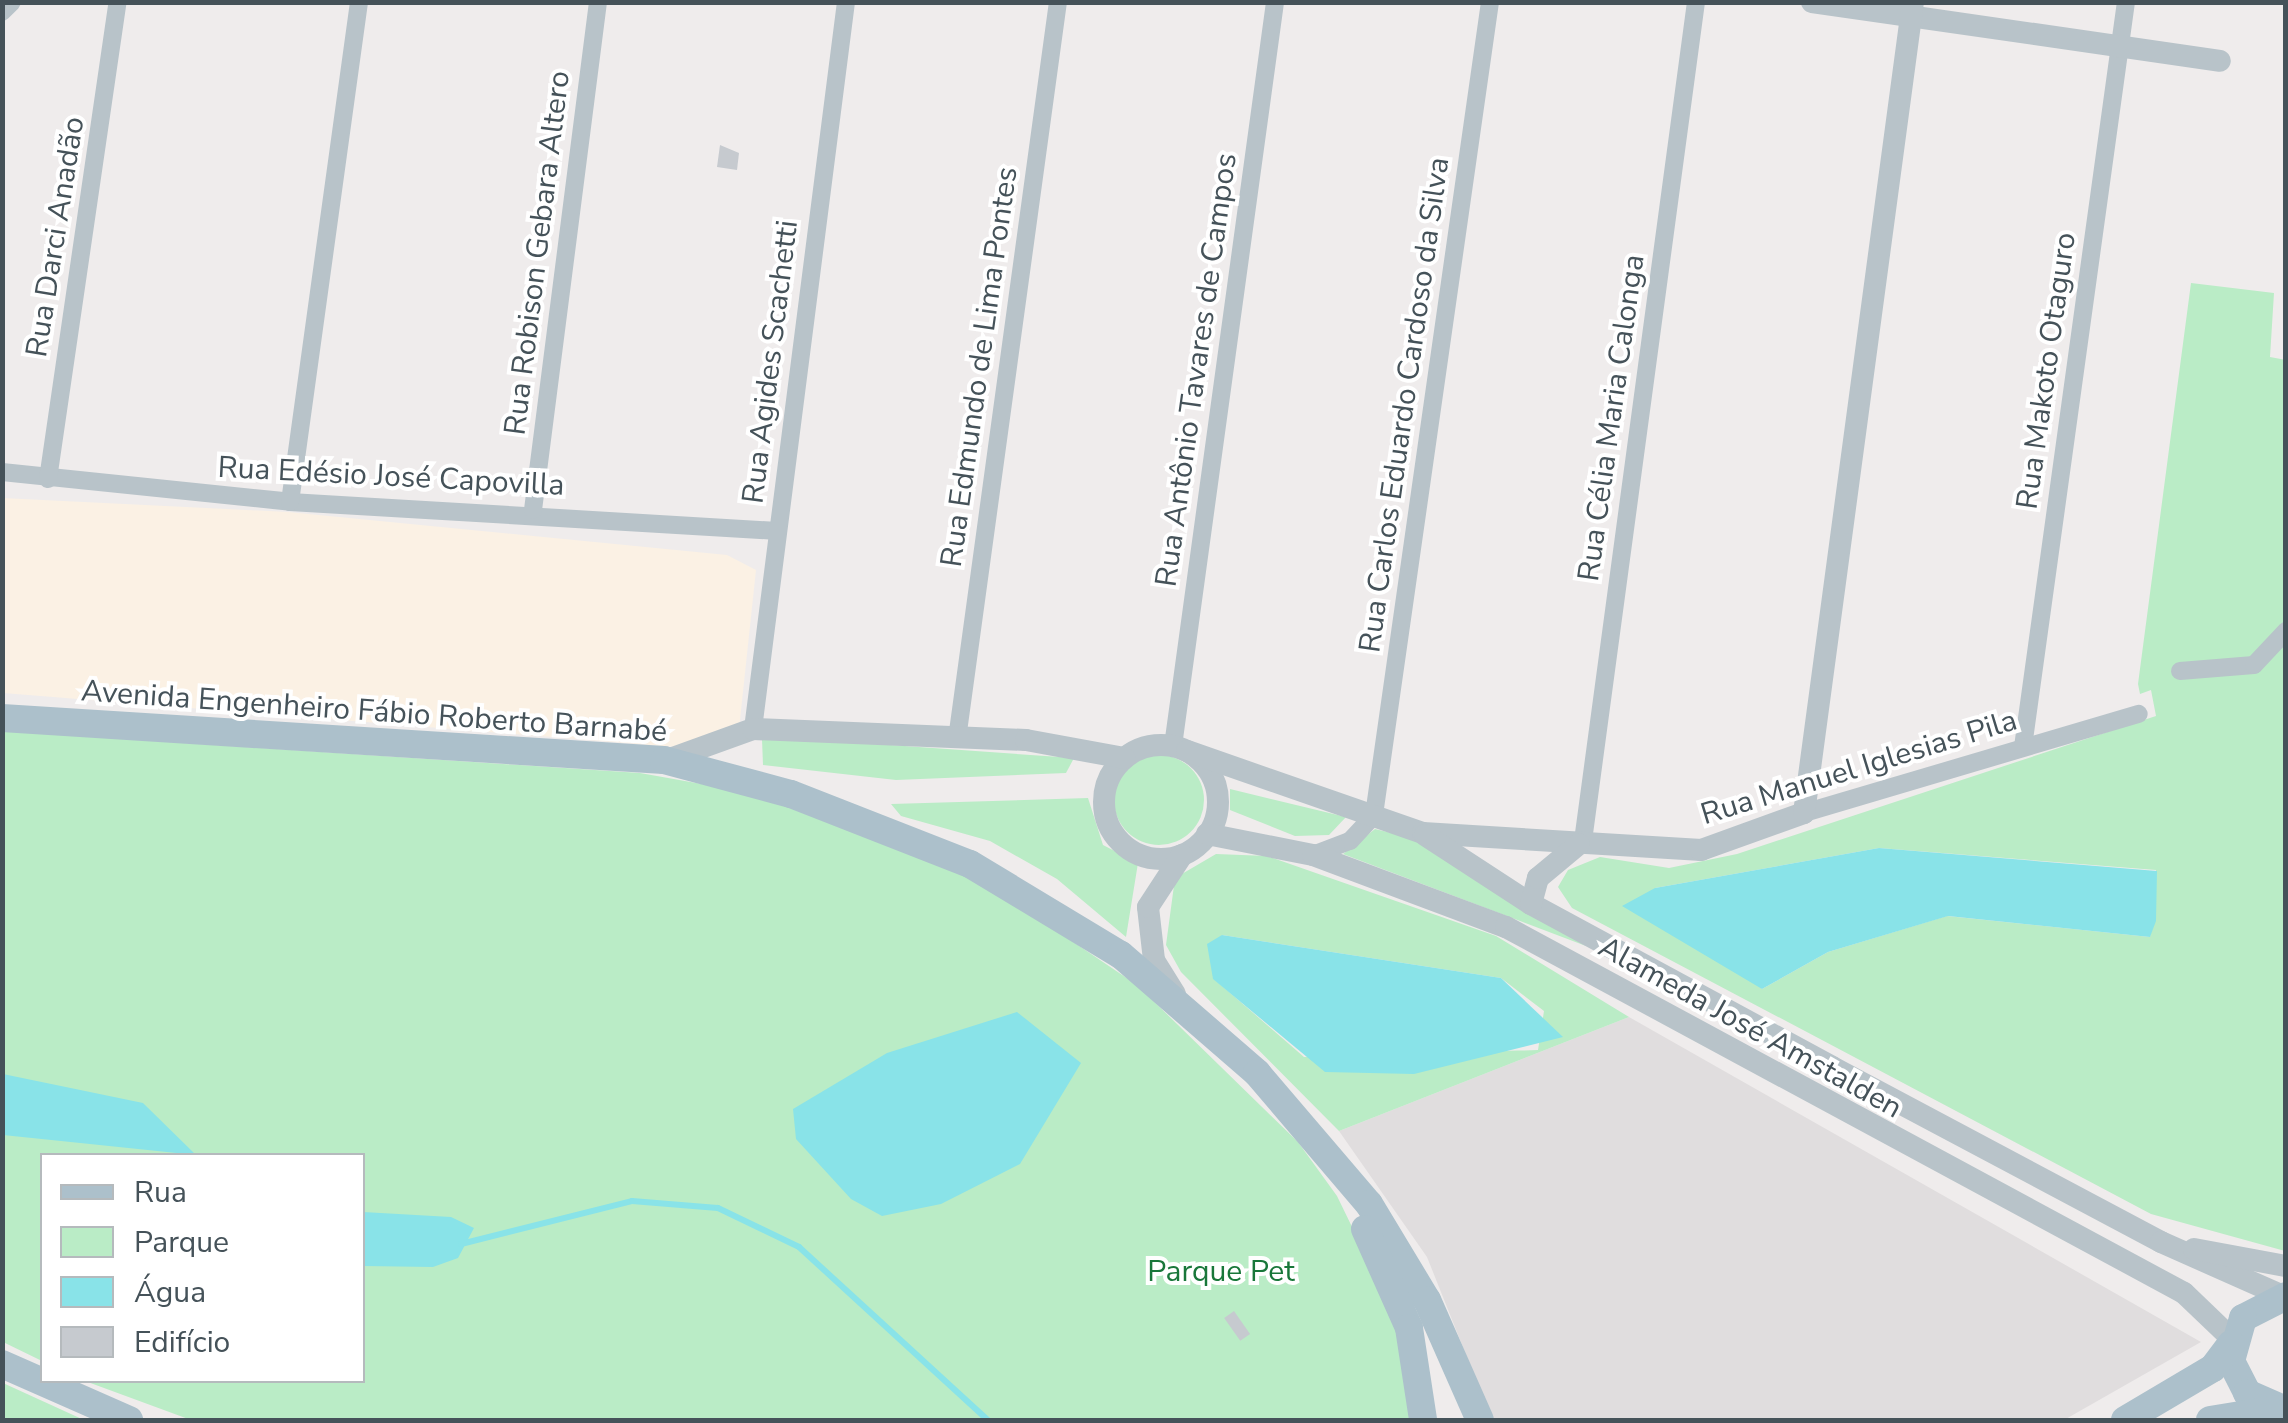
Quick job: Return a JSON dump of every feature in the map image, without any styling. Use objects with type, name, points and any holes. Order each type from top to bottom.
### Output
[{"type":"main road","name":"Avenida Engenheiro Fábio Roberto Barnabé","points":[[2,718],[664,760],[792,794],[970,864],[1175,994],[1308,1132],[1369,1204],[1427,1300],[1480,1420]]},
{"type":"main road","points":[[1308,1132],[1393,1285],[1420,1368],[1423,1420]]},
{"type":"main road","points":[[2125,1420],[2214,1368],[2232,1342],[2242,1318],[2284,1296]]},
{"type":"main road","points":[[2232,1342],[2246,1393],[2281,1410]]},
{"type":"main road","points":[[2,1364],[40,1381]]},
{"type":"main road","points":[[45,1383],[130,1420]]},
{"type":"main road","points":[[2210,1420],[2281,1410]]},
{"type":"street","points":[[2,12],[12,2]]},
{"type":"street","name":"Rua Darci Anadão","points":[[48,479],[118,2]]},
{"type":"street","points":[[290,502],[359,2]]},
{"type":"street","name":"Rua Robison Gebara Altero","points":[[533,510],[598,2]]},
{"type":"street","name":"Rua Agides Scachetti","points":[[753,729],[846,2]]},
{"type":"street","name":"Rua Edmundo de Lima Pontes","points":[[958,739],[1058,2]]},
{"type":"street","name":"Rua Antônio Tavares de Campos","points":[[1180,748],[1275,2]]},
{"type":"street","name":"Rua Carlos Eduardo Cardoso da Silva","points":[[1374,815],[1490,2]]},
{"type":"street","name":"Rua Célia Maria Calonga","points":[[1583,842],[1696,2]]},
{"type":"street","points":[[1812,2],[1912,9],[2220,61]]},
{"type":"street","name":"Rua Makoto Otaguro","points":[[2023,748],[2126,2]]},
{"type":"street","points":[[1804,813],[1912,9]]},
{"type":"street","name":"Rua Edésio José Capovilla","points":[[2,472],[290,502],[533,510],[777,531]]},
{"type":"street","points":[[2180,671],[2254,665],[2286,631]]},
{"type":"street","name":"Rua Manuel Iglesias Pila","points":[[1180,748],[1422,833],[1701,850],[1804,813],[2138,714]]},
{"type":"street","points":[[664,760],[753,729],[958,739],[1124,758],[1180,748],[1217,792],[1208,834],[1182,854],[1148,906],[1154,960],[1175,994]]},
{"type":"street","points":[[1124,758],[1109,778],[1110,828],[1150,858],[1182,854]]},
{"type":"street","points":[[1313,856],[1350,840],[1374,815]]},
{"type":"street","name":"Alameda José Amstalden","points":[[1422,833],[1531,904],[2161,1242],[2284,1296]]},
{"type":"street","name":"Alameda José Amstalden","points":[[1208,834],[1313,856],[1506,927],[2184,1293],[2232,1342]]},
{"type":"street","points":[[1531,904],[1556,856],[1583,842]]},
{"type":"street","points":[[2161,1242],[2286,1266]]},
{"type":"shaded area","points":[[2,498],[288,512],[727,555],[756,570],[739,729],[689,748],[3,693]]},
{"type":"shaded area","points":[[1629,1017],[2201,1342],[2064,1420],[1492,1420],[1427,1257],[1339,1131]]},
{"type":"green space","points":[[2191,283],[2274,293],[2270,357],[2286,360],[2285,1251],[2151,1214],[1572,908],[1558,887],[1568,870],[1600,857],[1669,868],[1737,854],[2156,716],[2151,690],[2140,694],[2138,684]],"holes":[[[1879,848],[2156,870],[2150,937],[1947,916],[1828,952],[1762,989],[1655,888]]]},
{"type":"green space","name":"Parque Pet","points":[[3,731],[640,773],[741,791],[853,827],[998,891],[1137,985],[1298,1142],[1337,1196],[1390,1305],[1411,1375],[1412,1420],[191,1420],[90,1383],[365,1383],[365,1153],[40,1153],[40,1360],[3,1342]]},
{"type":"green space","points":[[762,739],[1074,758],[1066,773],[896,780],[763,765]]},
{"type":"green space","points":[[1159,755],[1176,758],[1191,768],[1201,783],[1201,817],[1191,832],[1176,842],[1159,845],[1142,842],[1127,832],[1117,817],[1114,800],[1117,783],[1127,768],[1142,758]]},
{"type":"green space","points":[[1230,789],[1346,817],[1329,835],[1295,836],[1230,810]]},
{"type":"green space","points":[[1088,798],[1103,845],[1138,863],[1126,937],[1057,879],[990,841],[901,816],[891,804]]},
{"type":"green space","points":[[1375,829],[1412,838],[1586,946],[1343,854]]},
{"type":"green space","points":[[1216,854],[1267,856],[1496,936],[1629,1017],[1339,1131],[1181,972],[1166,945],[1175,878]],"holes":[[[1222,935],[1501,978],[1544,1011],[1538,1050],[1304,1057],[1214,979]]]},
{"type":"green space","points":[[3,1383],[84,1420],[3,1420]]},
{"type":"water","points":[[1879,848],[2157,871],[2156,921],[2150,937],[1948,916],[1828,952],[1762,989],[1622,906],[1655,888]]},
{"type":"water","points":[[1222,935],[1501,978],[1563,1037],[1414,1074],[1325,1072],[1213,979],[1207,944]]},
{"type":"water","points":[[1017,1012],[1081,1063],[1020,1164],[941,1204],[882,1216],[851,1199],[796,1139],[793,1109],[887,1053]]},
{"type":"water","points":[[3,1074],[143,1103],[194,1153],[177,1153],[3,1135]]},
{"type":"water","points":[[365,1212],[451,1217],[474,1228],[458,1258],[433,1267],[365,1266]]},
{"type":"building","points":[[720,145],[739,153],[737,170],[717,167]]},
{"type":"building","points":[[1234,1311],[1250,1334],[1240,1341],[1224,1318]]},
{"type":"waterway","points":[[461,1244],[632,1201],[718,1208],[799,1247],[988,1420]]}]
